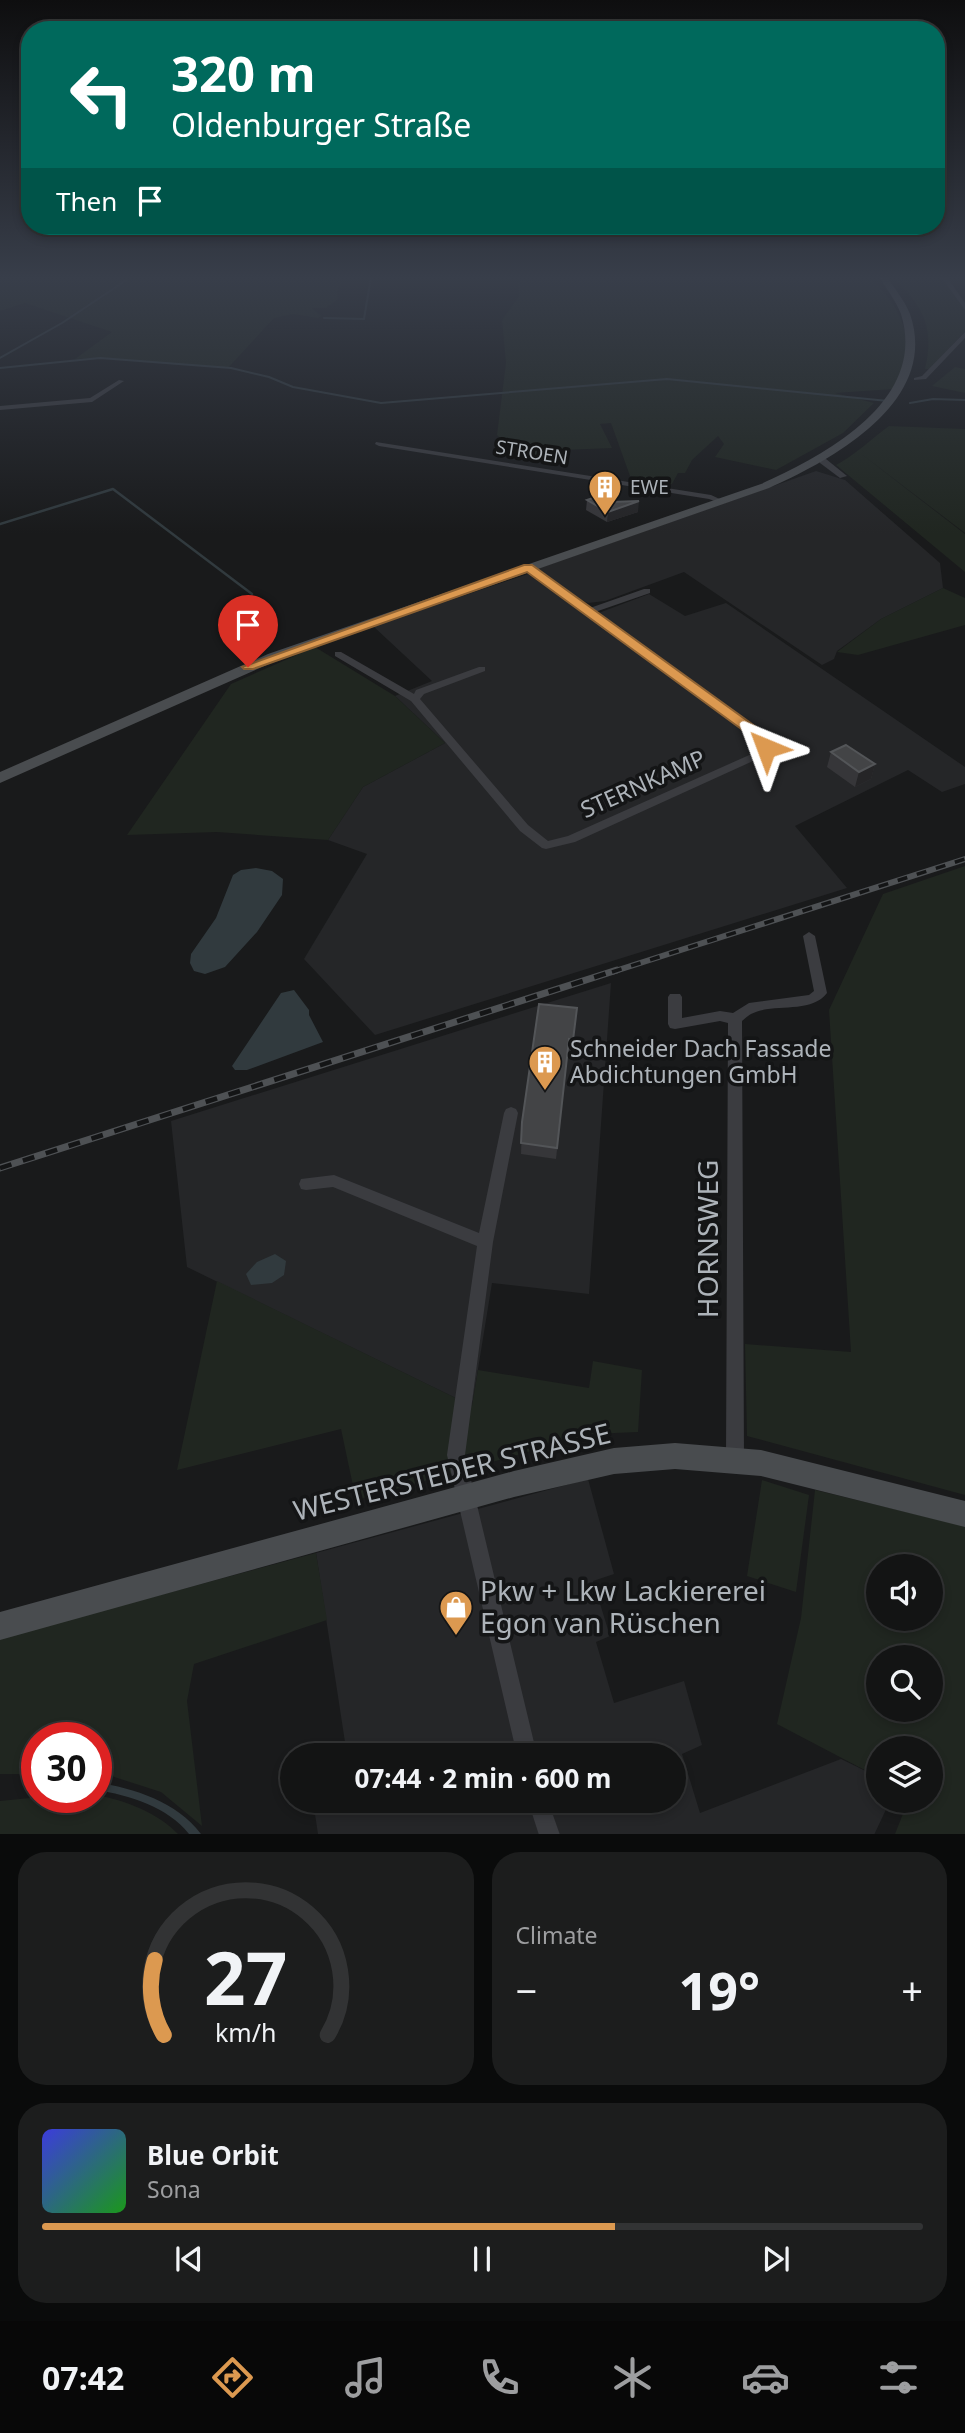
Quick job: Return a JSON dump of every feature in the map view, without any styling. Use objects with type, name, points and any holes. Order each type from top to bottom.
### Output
[{"type":"main road","points":[[0,778],[273,657],[720,502],[823,461],[861,438],[885,419],[906,396],[916,379],[920,363]]},
{"type":"main road","name":"WESTERSTEDER STRASSE","points":[[0,1626],[579,1467],[614,1461],[675,1456],[735,1459],[761,1463],[965,1514]]},
{"type":"street","points":[[916,379],[924,378],[938,363]]},
{"type":"street","points":[[0,408],[92,400],[121,381]]},
{"type":"street","name":"STROEN","points":[[379,444],[711,497],[720,502]]},
{"type":"street","points":[[823,461],[843,475]]},
{"type":"street","name":"STERNKAMP","points":[[338,654],[415,699],[524,828],[546,845],[571,839],[760,754],[766,748],[765,740],[528,568]]},
{"type":"street","points":[[589,611],[647,591]]},
{"type":"street","points":[[415,699],[420,692],[482,669]]},
{"type":"street","points":[[675,997],[675,1024],[720,1016],[735,1019],[749,1008],[812,999],[821,993],[809,936]]},
{"type":"street","name":"HORNSWEG","points":[[735,1019],[735,1459]]},
{"type":"street","points":[[511,1113],[485,1242],[456,1455],[524,1743]]},
{"type":"street","points":[[306,1184],[334,1181],[485,1242]]},
{"type":"street","points":[[542,1813],[550,1834]]},
{"type":"shaded area","points":[[159,363],[233,363],[228,368]]},
{"type":"shaded area","points":[[506,363],[906,363],[894,389],[835,393],[874,403],[843,433],[776,470],[715,457],[724,444],[718,436],[692,460],[685,473],[678,473],[672,484],[630,476],[611,423],[600,424],[612,448],[563,450],[564,458],[524,460],[497,435]]},
{"type":"shaded area","points":[[926,363],[936,363],[930,369],[925,369]]},
{"type":"shaded area","points":[[955,367],[965,369],[965,393],[932,386]]},
{"type":"shaded area","points":[[889,426],[965,429],[965,533],[860,453],[965,534],[965,572],[836,465]]},
{"type":"shaded area","points":[[816,471],[845,480],[940,563],[943,588],[881,619],[837,651],[834,659],[822,665],[684,572],[605,601],[588,603],[575,597],[537,569]]},
{"type":"shaded area","points":[[528,574],[588,617],[649,594],[685,616],[726,603],[965,767],[965,784],[942,792],[908,770],[795,826],[847,888],[375,1035],[304,959],[367,854],[328,840],[363,787],[445,743],[395,696],[432,681],[373,626]]},
{"type":"shaded area","points":[[943,588],[965,598],[965,625],[858,655],[837,652],[881,619]]},
{"type":"shaded area","points":[[315,647],[395,696],[445,743],[363,787],[328,840],[217,832],[127,835],[231,684]]},
{"type":"shaded area","points":[[965,866],[965,1495],[747,1436],[745,1344],[851,1352],[829,1010],[883,894]]},
{"type":"shaded area","points":[[256,868],[272,871],[283,879],[282,895],[257,932],[225,967],[205,974],[194,971],[190,963],[191,954],[216,918],[233,875],[241,870]]},
{"type":"shaded area","points":[[611,983],[589,1294],[492,1283],[472,1406],[187,1267],[171,1121]]},
{"type":"shaded area","points":[[294,990],[309,1010],[323,1042],[247,1070],[235,1070],[232,1066],[281,993]]},
{"type":"shaded area","points":[[275,1254],[286,1261],[284,1275],[272,1283],[251,1285],[246,1274],[257,1262]]},
{"type":"shaded area","points":[[217,1281],[472,1406],[478,1370],[589,1388],[593,1361],[642,1370],[638,1432],[592,1434],[356,1500],[341,1429],[177,1470]]},
{"type":"shaded area","points":[[588,1479],[614,1574],[593,1581],[610,1636],[596,1642],[614,1703],[684,1681],[702,1745],[686,1752],[686,1743],[345,1743],[316,1553]]},
{"type":"shaded area","points":[[762,1480],[809,1495],[796,1592],[747,1576]]},
{"type":"shaded area","points":[[815,1490],[965,1526],[965,1834],[895,1834],[903,1813],[943,1813],[943,1736],[866,1736],[866,1771],[777,1724],[801,1618]]},
{"type":"shaded area","points":[[316,1553],[327,1620],[194,1664],[187,1701],[202,1826],[161,1792],[112,1776],[112,1722],[21,1722],[21,1774],[0,1774],[0,1638]]},
{"type":"shaded area","points":[[841,1759],[866,1771],[866,1813],[884,1813],[874,1834],[318,1834],[315,1813],[686,1813],[686,1767],[700,1813]]},
{"type":"shaded area","points":[[112,1785],[154,1798],[167,1805],[180,1813],[201,1834],[189,1834],[170,1816],[112,1793]]},
{"type":"shaded area","points":[[21,1799],[21,1813],[112,1813],[112,1799],[161,1820],[178,1834],[0,1834],[0,1801]]},
{"type":"building","points":[[601,495],[611,502],[639,501],[608,512],[587,500]]},
{"type":"building","points":[[846,745],[875,764],[859,772],[831,752]]},
{"type":"building","name":"Schneider Dach Fassade Abdichtungen GmbH","points":[[539,1004],[577,1008],[573,1040],[569,1039],[557,1148],[521,1143]]},
{"type":"waterway","points":[[0,368],[54,363]]},
{"type":"waterway","points":[[160,363],[231,368],[269,377],[293,387],[381,403],[667,379],[888,401]]},
{"type":"waterway","points":[[910,403],[933,399],[965,400]]},
{"type":"waterway","points":[[0,524],[113,489],[252,594]]},
{"type":"railway","points":[[612,972],[965,859]]},
{"type":"railway","points":[[0,1168],[617,970]]},
{"type":"place","name":"EWE","points":[[605,517]]},
{"type":"place","name":"Schneider Dach Fassade Abdichtungen GmbH","points":[[545,1092]]},
{"type":"place","name":"Pkw + Lkw Lackiererei Egon van Rüschen","points":[[456,1637]]},
{"type":"route","points":[[248,667],[528,568],[765,740],[766,748]]}]
